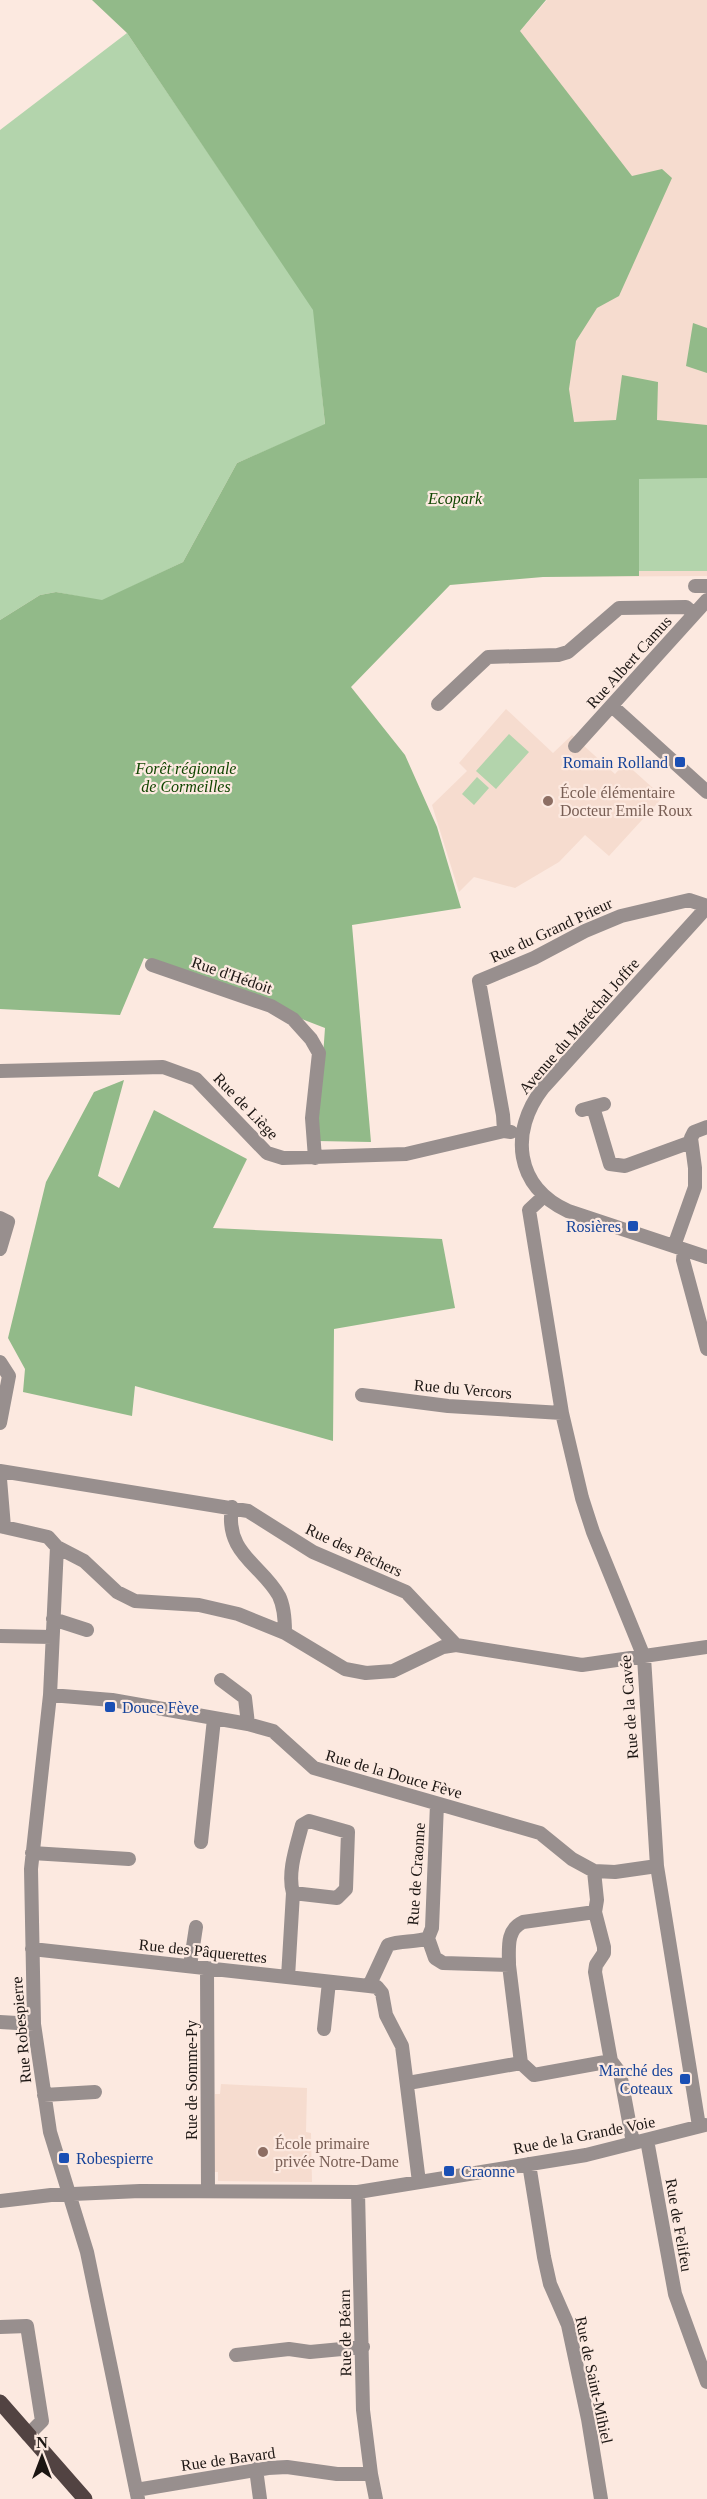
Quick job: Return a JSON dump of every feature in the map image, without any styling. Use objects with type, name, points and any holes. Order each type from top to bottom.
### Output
[{"type":"main road","points":[[0,2402],[85,2499]]},
{"type":"street","name":"Rue Albert Camus","points":[[575,746],[707,600]]},
{"type":"street","points":[[438,704],[488,657],[558,655],[568,652],[619,608],[686,607],[694,614]]},
{"type":"street","points":[[612,706],[707,792]]},
{"type":"street","name":"Rue du Grand Prieur","points":[[504,1131],[478,981],[534,958],[585,931],[621,916],[689,900],[706,904]]},
{"type":"street","name":"Avenue du Maréchal Joffre","points":[[706,904],[543,1088],[527,1113],[521,1134],[525,1165],[534,1184],[544,1196],[568,1211],[707,1257]]},
{"type":"street","name":"Rue d'Hédoit","points":[[152,965],[272,1006],[292,1019],[311,1039],[319,1053],[312,1118],[315,1158]]},
{"type":"street","name":"Rue de Liège","points":[[0,1071],[163,1067],[171,1069],[196,1079],[267,1153],[283,1158],[406,1154],[504,1131]]},
{"type":"street","points":[[593,1107],[610,1164],[625,1166],[690,1142]]},
{"type":"street","points":[[707,1127],[694,1132],[690,1142],[695,1168],[695,1187],[679,1248],[707,1349]]},
{"type":"street","points":[[504,1131],[521,1134]]},
{"type":"street","name":"Rue de la Cavée","points":[[544,1196],[530,1210],[562,1413],[586,1515],[644,1657],[657,1866],[703,2126]]},
{"type":"street","points":[[0,1218],[8,1222],[0,1250]]},
{"type":"street","points":[[0,1362],[8,1370],[9,1376],[0,1423]]},
{"type":"street","name":"Rue du Vercors","points":[[362,1395],[448,1406],[562,1413]]},
{"type":"street","name":"Rue des Pêchers","points":[[0,1471],[248,1510],[313,1552],[406,1592],[456,1645]]},
{"type":"street","points":[[0,1479],[2,1526],[48,1537],[57,1547],[84,1562],[117,1592],[135,1601],[199,1605],[238,1614],[285,1633],[345,1669],[366,1673],[393,1671],[442,1647],[456,1645],[582,1665],[707,1647]]},
{"type":"street","points":[[232,1507],[231,1516],[237,1543],[246,1560],[280,1598],[285,1633]]},
{"type":"street","name":"Rue Robespierre","points":[[57,1547],[50,1695],[32,1853],[34,2024],[50,2132],[87,2252],[137,2495]]},
{"type":"street","points":[[53,1619],[87,1630]]},
{"type":"street","points":[[0,1636],[52,1637]]},
{"type":"street","points":[[221,1680],[244,1698],[248,1724]]},
{"type":"street","name":"Rue de la Douce Fève","points":[[50,1695],[112,1700],[248,1724],[273,1731],[314,1768],[540,1833],[572,1860],[594,1871],[615,1872],[657,1866]]},
{"type":"street","points":[[201,1842],[214,1719]]},
{"type":"street","name":"Rue de Craonne","points":[[369,1986],[388,1946],[399,1941],[421,1941],[428,1938],[432,1928],[437,1804]]},
{"type":"street","points":[[288,1977],[293,1893],[291,1885],[295,1853],[302,1825],[309,1821],[342,1828],[348,1832],[346,1889],[337,1898],[293,1893]]},
{"type":"street","points":[[32,1853],[129,1860]]},
{"type":"street","points":[[594,1871],[597,1900],[595,1912],[604,1947],[604,1953],[596,1965],[595,1972],[611,2061],[620,2073],[633,2143]]},
{"type":"street","points":[[595,1912],[523,1922],[516,1925],[510,1937],[509,1965],[521,2063],[534,2075],[611,2061]]},
{"type":"street","points":[[190,1966],[195,1927]]},
{"type":"street","points":[[428,1938],[435,1958],[443,1963],[509,1965]]},
{"type":"street","name":"Rue des Pâquerettes","points":[[32,1949],[369,1986]]},
{"type":"street","name":"Rue de Somme-Py","points":[[207,1968],[208,2192]]},
{"type":"street","points":[[324,2029],[329,1982]]},
{"type":"street","points":[[369,1986],[377,1987],[382,1992],[386,2015],[402,2046],[419,2182]]},
{"type":"street","points":[[0,2022],[34,2024]]},
{"type":"street","points":[[408,2083],[521,2063]]},
{"type":"street","points":[[44,2095],[95,2092]]},
{"type":"street","name":"Rue de la Grande Voie","points":[[0,2200],[140,2191],[358,2192],[586,2155],[703,2126]]},
{"type":"street","name":"Rue de Felifeu","points":[[647,2140],[675,2294],[707,2382]]},
{"type":"street","name":"Rue de Saint-Mihiel","points":[[529,2164],[544,2257],[550,2284],[568,2325],[588,2419],[601,2499]]},
{"type":"street","name":"Rue de Béarn","points":[[358,2192],[363,2410],[371,2474]]},
{"type":"street","points":[[0,2327],[27,2325],[42,2421],[28,2435]]},
{"type":"street","points":[[236,2355],[289,2349],[310,2352],[363,2347]]},
{"type":"street","name":"Rue de Bavard","points":[[137,2495],[256,2469],[287,2467],[337,2474],[371,2474]]},
{"type":"street","points":[[256,2469],[260,2499]]},
{"type":"street","points":[[371,2474],[376,2499]]},
{"type":"shaded area","points":[[547,0],[707,0],[707,576],[543,577],[520,31]]},
{"type":"shaded area","name":"École élémentaire Docteur Emile Roux","points":[[506,709],[553,753],[572,735],[615,774],[625,763],[663,797],[609,856],[585,835],[559,862],[515,888],[474,877],[459,892],[432,805],[467,771],[459,763]]},
{"type":"shaded area","name":"École primaire privée Notre-Dame","points":[[221,2084],[307,2088],[306,2132],[311,2133],[312,2182],[218,2181],[218,2172],[213,2172],[215,2094],[220,2094]]},
{"type":"green space","name":"Forêt régionale de Cormeilles","points":[[92,0],[546,0],[520,31],[632,176],[662,169],[672,178],[619,296],[597,308],[576,341],[569,389],[574,422],[616,420],[622,375],[658,382],[657,420],[707,425],[707,478],[639,479],[639,576],[543,577],[450,585],[351,687],[405,755],[437,827],[461,908],[352,925],[371,1142],[317,1141],[325,1028],[144,958],[120,1015],[0,1009],[0,620],[40,595],[56,592],[102,600],[183,562],[237,463],[325,424],[313,310],[127,33]]},
{"type":"green space","points":[[127,33],[314,310],[325,425],[237,463],[183,562],[102,601],[56,592],[40,595],[0,620],[0,130]]},
{"type":"green space","points":[[693,323],[707,328],[707,373],[686,366]]},
{"type":"green space","points":[[639,478],[707,478],[707,571],[639,571]]},
{"type":"green space","points":[[509,734],[529,752],[496,789],[476,771]]},
{"type":"green space","points":[[477,777],[489,788],[474,805],[462,794]]},
{"type":"green space","points":[[124,1080],[98,1176],[119,1188],[154,1110],[247,1159],[213,1228],[442,1239],[455,1308],[334,1329],[333,1441],[135,1386],[132,1416],[23,1392],[25,1369],[8,1338],[46,1182],[94,1092]]},
{"type":"place","name":"Romain Rolland","points":[[680,762]]},
{"type":"place","name":"École élémentaire Docteur Emile Roux","points":[[548,801]]},
{"type":"place","name":"Rosières","points":[[633,1226]]},
{"type":"place","name":"Douce Fève","points":[[110,1707]]},
{"type":"place","name":"Marché des Coteaux","points":[[685,2079]]},
{"type":"place","name":"École primaire privée Notre-Dame","points":[[263,2152]]},
{"type":"place","name":"Robespierre","points":[[64,2158]]},
{"type":"place","name":"Craonne","points":[[449,2171]]},
{"type":"park label","name":"Ecopark","points":[[455,498]]}]
